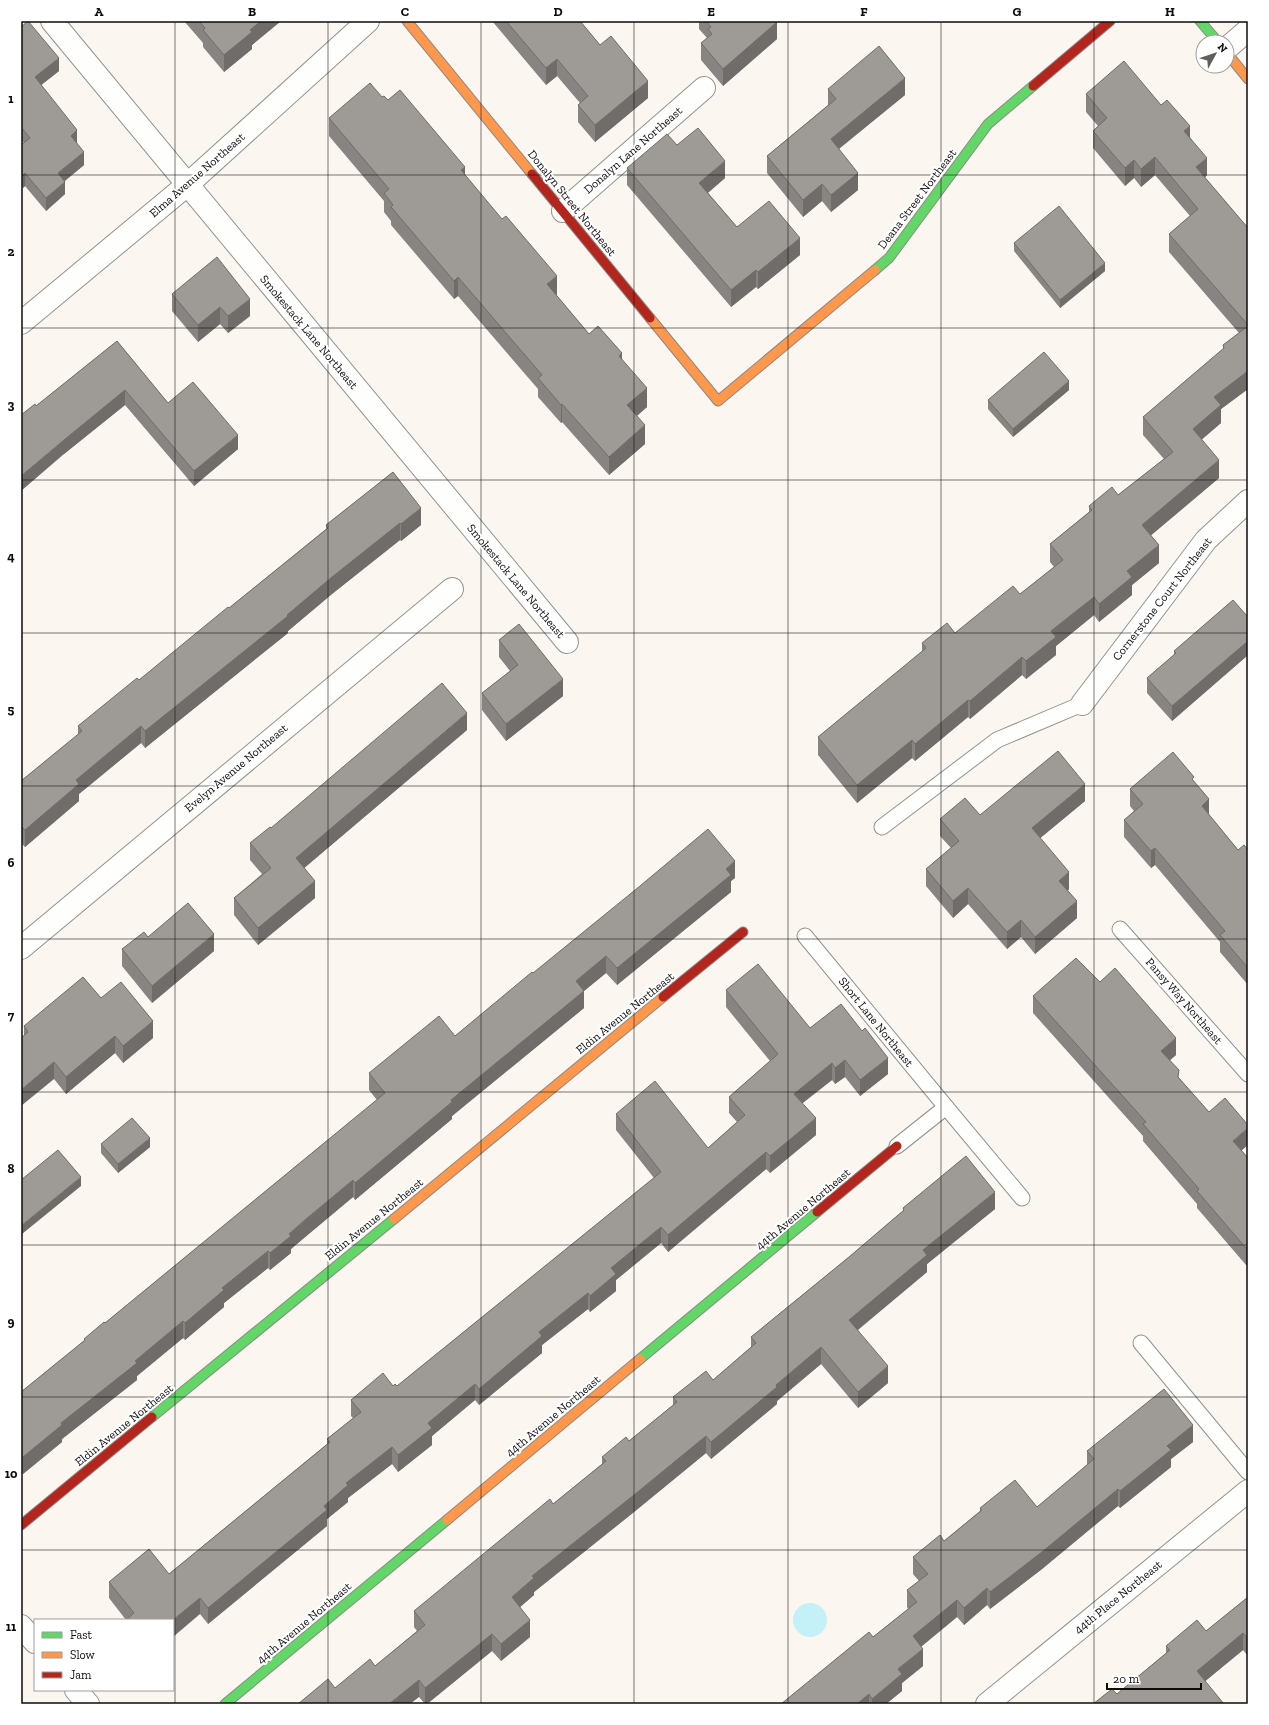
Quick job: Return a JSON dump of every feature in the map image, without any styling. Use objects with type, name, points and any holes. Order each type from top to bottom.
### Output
[{"type":"street","name":"Smokestack Lane Northeast","points":[[52,21],[567,642]]},
{"type":"street","name":"Donalyn Street Northeast","points":[[407,21],[718,401]]},
{"type":"street","name":"Deana Street Northeast","points":[[718,401],[889,258],[988,124],[1110,21]]},
{"type":"street","points":[[1200,21],[1211,34]]},
{"type":"street","name":"Elma Avenue Northeast","points":[[21,323],[187,185],[364,22]]},
{"type":"street","points":[[1235,41],[1248,30]]},
{"type":"street","points":[[1235,63],[1248,79]]},
{"type":"street","name":"Donalyn Lane Northeast","points":[[562,211],[704,88]]},
{"type":"street","name":"Cornerstone Court Northeast","points":[[1082,704],[1206,540],[1248,501]]},
{"type":"street","name":"Evelyn Avenue Northeast","points":[[21,948],[452,589]]},
{"type":"street","name":"Eldin Avenue Northeast","points":[[21,1525],[743,932]]},
{"type":"street","name":"44th Avenue Northeast","points":[[225,1704],[897,1146]]},
{"type":"street","name":"44th Place Northeast","points":[[987,1704],[1248,1491]]},
{"type":"street","points":[[21,1626],[34,1641]]},
{"type":"street","points":[[77,1691],[88,1704]]},
{"type":"lane","points":[[882,827],[997,740],[1082,704]]},
{"type":"lane","name":"Pansy Way Northeast","points":[[1120,929],[1248,1074]]},
{"type":"lane","name":"Short Lane Northeast","points":[[805,936],[1022,1198]]},
{"type":"lane","points":[[897,1146],[946,1107]]},
{"type":"lane","points":[[1141,1343],[1248,1472]]},
{"type":"water","points":[[810,1603],[816,1604],[822,1608],[826,1614],[826,1626],[822,1632],[816,1636],[810,1637],[804,1636],[798,1632],[794,1626],[793,1620],[794,1614],[798,1608],[804,1604]]},
{"type":"building","points":[[28,21],[59,58],[35,77],[77,130],[71,136],[84,152],[58,173],[65,182],[46,198],[25,173],[23,175],[21,172],[21,145],[30,138],[21,127],[21,27]]},
{"type":"building","points":[[199,21],[261,21],[250,30],[252,32],[224,55],[203,30],[205,28]]},
{"type":"building","points":[[506,21],[580,21],[600,45],[611,36],[648,81],[595,125],[578,105],[588,96],[557,59],[546,68]]},
{"type":"building","points":[[706,21],[777,22],[723,69],[701,43],[712,34],[708,29],[711,27]]},
{"type":"building","points":[[879,46],[905,78],[831,139],[858,173],[831,195],[822,184],[803,200],[767,156],[836,99],[828,89]]},
{"type":"building","points":[[1124,61],[1161,105],[1167,100],[1190,126],[1184,131],[1207,158],[1196,167],[1248,228],[1248,325],[1169,234],[1198,209],[1155,157],[1141,169],[1134,160],[1125,168],[1093,131],[1107,118],[1086,94]]},
{"type":"building","points":[[370,83],[382,97],[384,96],[388,100],[400,90],[465,167],[461,170],[502,219],[506,216],[557,276],[547,284],[589,334],[598,326],[622,353],[619,356],[647,388],[627,405],[645,425],[609,457],[538,378],[542,375],[458,277],[454,281],[391,207],[393,205],[384,193],[389,189],[329,118]]},
{"type":"building","points":[[698,128],[725,161],[699,183],[737,227],[769,201],[800,238],[758,272],[756,270],[731,290],[627,168],[667,134],[677,145]]},
{"type":"building","points":[[1059,206],[1105,263],[1060,300],[1014,243]]},
{"type":"building","points":[[217,257],[250,299],[228,316],[220,307],[198,325],[172,294]]},
{"type":"building","points":[[1248,326],[1248,371],[1214,397],[1221,405],[1193,429],[1219,460],[1142,525],[1159,545],[1127,571],[1132,577],[1099,604],[1094,597],[1051,631],[1056,637],[1026,661],[1022,657],[970,701],[968,700],[915,744],[912,740],[857,785],[818,737],[926,648],[922,643],[947,623],[955,633],[1013,586],[1020,594],[1063,560],[1050,544],[1092,510],[1089,506],[1112,487],[1118,495],[1173,452],[1143,417],[1224,348],[1223,345]]},
{"type":"building","points":[[117,341],[168,403],[193,382],[238,435],[194,471],[125,390],[21,476],[21,415],[35,404],[36,406]]},
{"type":"building","points":[[1044,352],[1069,381],[1013,429],[988,400]]},
{"type":"building","points":[[393,472],[421,508],[332,577],[287,615],[288,616],[145,731],[141,726],[76,780],[79,784],[25,830],[21,826],[21,781],[82,731],[78,726],[137,678],[139,680],[228,607],[229,608],[328,528],[326,525]]},
{"type":"building","points":[[1233,600],[1248,617],[1248,641],[1172,706],[1147,678],[1176,653],[1174,651]]},
{"type":"building","points":[[519,624],[563,679],[506,724],[482,693],[518,665],[499,640]]},
{"type":"building","points":[[442,683],[467,713],[296,858],[315,881],[258,928],[234,898],[271,868],[250,843],[270,827],[271,828]]},
{"type":"building","points":[[1058,751],[1085,784],[1032,828],[1069,872],[1059,881],[1077,901],[1035,937],[1021,920],[1007,932],[968,888],[953,901],[926,869],[959,841],[940,819],[965,798],[980,815]]},
{"type":"building","points":[[1173,752],[1194,777],[1192,779],[1209,799],[1202,806],[1238,850],[1244,845],[1248,850],[1248,968],[1220,935],[1225,931],[1155,848],[1151,851],[1124,820],[1143,804],[1130,789]]},
{"type":"building","points":[[708,829],[735,861],[726,869],[731,875],[617,968],[606,956],[576,981],[584,991],[451,1100],[452,1102],[355,1183],[353,1180],[306,1219],[289,1234],[291,1236],[270,1253],[268,1251],[222,1288],[224,1290],[185,1323],[183,1321],[135,1361],[137,1363],[61,1423],[62,1425],[23,1457],[21,1455],[21,1392],[85,1340],[84,1339],[104,1322],[105,1323],[385,1093],[369,1073],[439,1016],[455,1036]]},
{"type":"building","points":[[188,903],[214,934],[152,986],[122,949],[144,932],[148,937]]},
{"type":"building","points":[[1076,958],[1100,982],[1115,968],[1176,1038],[1161,1051],[1179,1070],[1178,1077],[1209,1112],[1225,1098],[1248,1125],[1248,1128],[1233,1141],[1248,1158],[1248,1247],[1246,1248],[1197,1191],[1199,1189],[1143,1124],[1146,1122],[1033,996]]},
{"type":"building","points":[[758,964],[810,1028],[841,1004],[862,1031],[865,1028],[888,1058],[860,1080],[845,1060],[835,1068],[832,1063],[794,1094],[816,1118],[770,1156],[766,1152],[668,1235],[661,1227],[611,1268],[616,1274],[590,1296],[588,1293],[539,1332],[542,1336],[479,1389],[475,1384],[428,1423],[432,1428],[398,1455],[392,1447],[346,1483],[348,1485],[324,1506],[327,1510],[208,1608],[200,1598],[174,1619],[127,1619],[134,1613],[109,1582],[149,1549],[169,1574],[330,1442],[327,1439],[361,1412],[351,1400],[383,1373],[393,1386],[395,1384],[397,1386],[661,1172],[616,1114],[655,1081],[708,1148],[745,1115],[729,1097],[778,1054],[726,990]]},
{"type":"building","points":[[83,977],[101,998],[121,982],[153,1021],[123,1046],[115,1036],[66,1077],[54,1062],[21,1090],[21,1038],[28,1032],[24,1026]]},
{"type":"building","points":[[132,1118],[150,1138],[118,1164],[101,1144]]},
{"type":"building","points":[[58,1150],[81,1177],[21,1226],[21,1180]]},
{"type":"building","points":[[966,1156],[995,1192],[923,1250],[927,1255],[849,1320],[888,1366],[858,1392],[821,1347],[776,1385],[777,1387],[711,1442],[706,1436],[532,1576],[534,1578],[512,1597],[530,1620],[501,1644],[492,1634],[425,1688],[419,1680],[389,1704],[298,1704],[328,1679],[335,1688],[370,1659],[375,1666],[425,1625],[414,1611],[550,1499],[553,1504],[606,1461],[602,1457],[626,1437],[629,1441],[677,1402],[673,1397],[706,1371],[713,1380],[756,1343],[751,1337],[849,1257],[904,1210],[903,1208]]},
{"type":"building","points":[[1164,1389],[1193,1425],[1167,1446],[1171,1450],[1120,1491],[1118,1489],[1042,1552],[990,1592],[987,1588],[964,1608],[957,1600],[913,1636],[923,1649],[898,1669],[902,1674],[872,1699],[869,1694],[857,1704],[781,1704],[869,1632],[873,1637],[917,1602],[907,1590],[928,1574],[913,1557],[940,1535],[944,1541],[982,1510],[980,1508],[1015,1480],[1037,1507],[1094,1459],[1087,1451]]},
{"type":"building","points":[[1248,1597],[1248,1639],[1243,1633],[1197,1671],[1224,1704],[1093,1704],[1112,1689],[1117,1694],[1170,1650],[1166,1646],[1197,1620],[1206,1631]]},
{"type":"traffic: fast","points":[[1200,21],[1211,34]]},
{"type":"traffic: fast","points":[[875,270],[889,258],[988,124],[1033,86]]},
{"type":"traffic: fast","points":[[640,1359],[817,1212]]},
{"type":"traffic: fast","points":[[152,1417],[394,1219]]},
{"type":"traffic: fast","points":[[225,1704],[447,1520]]},
{"type":"traffic: slow","points":[[407,21],[532,174]]},
{"type":"traffic: slow","points":[[1235,63],[1248,79]]},
{"type":"traffic: slow","points":[[650,318],[718,401],[875,270]]},
{"type":"traffic: slow","points":[[394,1219],[663,997]]},
{"type":"traffic: slow","points":[[447,1520],[640,1359]]},
{"type":"traffic: jam","points":[[1033,86],[1110,21]]},
{"type":"traffic: jam","points":[[532,174],[650,318]]},
{"type":"traffic: jam","points":[[663,997],[743,932]]},
{"type":"traffic: jam","points":[[817,1212],[897,1146]]},
{"type":"traffic: jam","points":[[21,1525],[152,1417]]}]
